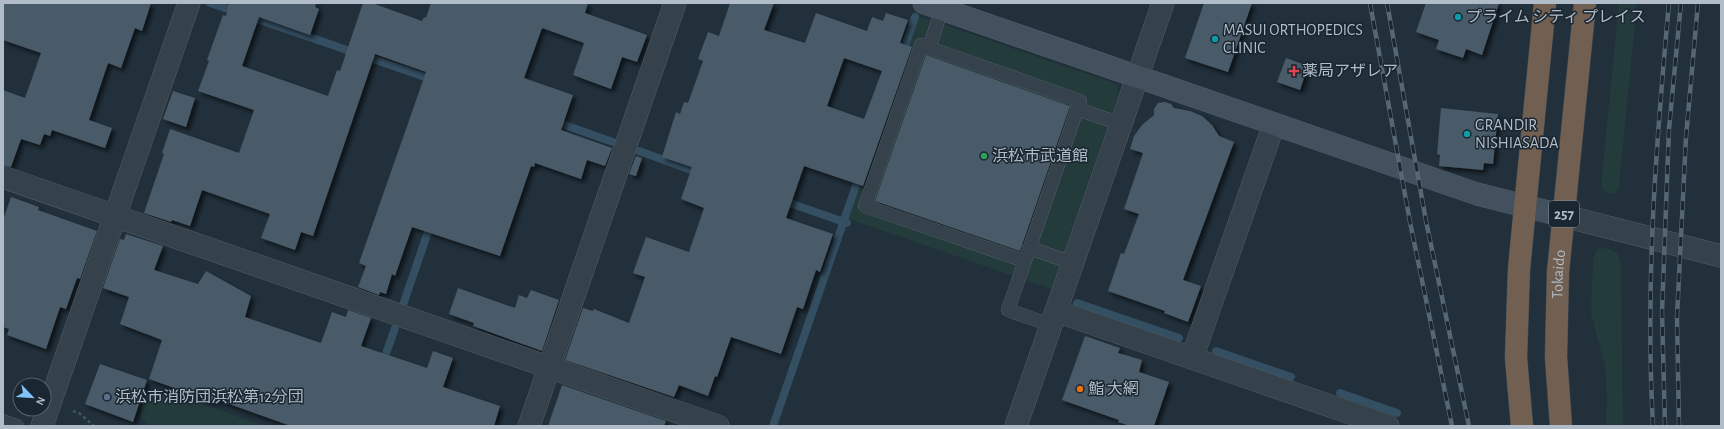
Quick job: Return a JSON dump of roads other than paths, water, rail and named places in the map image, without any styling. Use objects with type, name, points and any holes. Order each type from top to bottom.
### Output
[{"type":"highway","name":"257","points":[[1522,426],[1516,358],[1516,314],[1545,3]]},
{"type":"highway","name":"Tokaido","points":[[1561,426],[1556,357],[1556,315],[1585,3]]},
{"type":"street","points":[[42,426],[189,3]]},
{"type":"street","points":[[529,426],[675,3]]},
{"type":"street","points":[[1016,426],[1163,3]]},
{"type":"street","points":[[933,6],[1477,194],[1721,256]]},
{"type":"street","points":[[1192,358],[1274,124]]},
{"type":"street","points":[[3,177],[718,426]]},
{"type":"street","points":[[1053,318],[1192,358],[1388,426]]},
{"type":"lane","points":[[929,48],[933,6]]},
{"type":"lane","points":[[1025,261],[865,206],[921,46],[1080,101],[1029,248],[1025,261],[1008,310],[1053,318]]},
{"type":"lane","points":[[1077,109],[1121,124]]},
{"type":"lane","points":[[1029,248],[1072,263]]},
{"type":"lane","points":[[3,421],[17,426]]},
{"type":"waterway","points":[[210,3],[237,12]]},
{"type":"waterway","points":[[248,16],[434,80]]},
{"type":"waterway","points":[[902,54],[915,17]]},
{"type":"waterway","points":[[553,121],[613,142]]},
{"type":"waterway","points":[[639,151],[700,173]]},
{"type":"waterway","points":[[773,426],[860,174]]},
{"type":"waterway","points":[[781,200],[847,223]]},
{"type":"waterway","points":[[404,302],[431,223]]},
{"type":"waterway","points":[[1077,303],[1179,338]]},
{"type":"waterway","points":[[382,365],[395,328]]},
{"type":"waterway","points":[[1216,351],[1291,377]]},
{"type":"waterway","points":[[1340,393],[1397,413]]},
{"type":"railway","points":[[1370,3],[1410,222],[1452,426]]},
{"type":"railway","points":[[1387,3],[1426,221],[1469,426]]},
{"type":"railway","points":[[1653,426],[1650,320],[1653,214],[1669,3]]},
{"type":"railway","points":[[1665,426],[1662,312],[1669,129],[1681,3]]},
{"type":"railway","points":[[1679,426],[1677,317],[1686,137],[1698,3]]},
{"type":"place","name":"プライム シティ プレイス","points":[[1458,17]]},
{"type":"place","name":"MASUI ORTHOPEDICS CLINIC","points":[[1215,39]]},
{"type":"place","name":"薬局アザレア","points":[[1294,71]]},
{"type":"place","name":"GRANDIR NISHIASADA","points":[[1467,134]]},
{"type":"place","name":"浜松市武道館","points":[[984,156]]},
{"type":"place","name":"鮨 大網","points":[[1080,389]]},
{"type":"place","name":"浜松市消防団浜松第12分団","points":[[107,397]]}]
